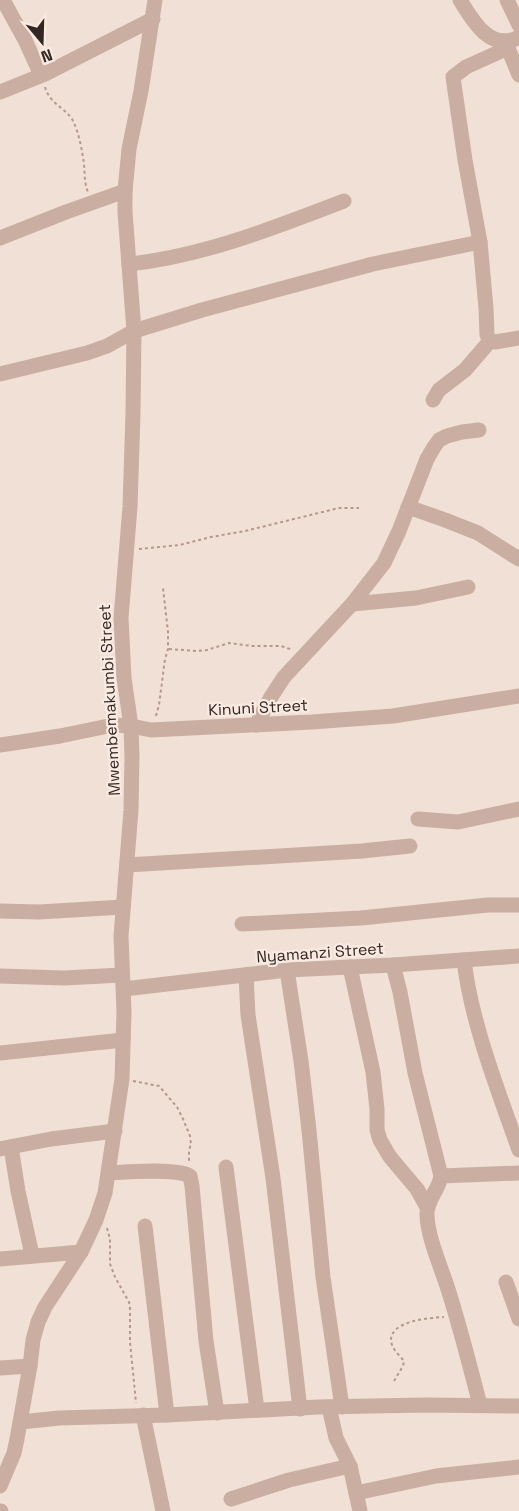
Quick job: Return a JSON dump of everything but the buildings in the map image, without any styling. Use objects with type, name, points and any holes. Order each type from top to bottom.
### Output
[{"type":"street","points":[[3,0],[43,75]]},
{"type":"street","name":"Mwembemakumbi Street","points":[[0,1486],[14,1453],[33,1340],[45,1307],[81,1251],[96,1220],[105,1193],[122,1079],[121,936],[132,793],[132,726],[124,678],[121,618],[127,550],[134,331],[125,191],[129,148],[141,91],[155,0]]},
{"type":"street","points":[[460,0],[474,22],[486,35],[510,42]]},
{"type":"street","points":[[507,0],[519,25]]},
{"type":"street","points":[[1,89],[43,75],[153,19]]},
{"type":"street","points":[[510,42],[519,75]]},
{"type":"street","points":[[490,341],[487,335],[480,242],[453,77],[510,42]]},
{"type":"street","points":[[0,238],[125,191]]},
{"type":"street","points":[[129,264],[197,251],[255,235],[344,201]]},
{"type":"street","points":[[0,374],[87,353],[107,346],[134,331],[202,310],[373,264],[480,242]]},
{"type":"street","points":[[490,341],[519,338]]},
{"type":"street","points":[[433,400],[440,390],[465,370],[490,341]]},
{"type":"street","points":[[256,725],[284,677],[352,604],[384,564],[427,459],[440,440],[462,432],[479,430]]},
{"type":"street","points":[[408,507],[478,533],[519,559]]},
{"type":"street","points":[[352,604],[416,598],[468,587]]},
{"type":"street","name":"Kinuni Street","points":[[0,745],[113,725],[151,730],[393,716],[519,696]]},
{"type":"street","points":[[418,819],[458,822],[519,809]]},
{"type":"street","points":[[127,865],[410,846]]},
{"type":"street","points":[[242,924],[361,918],[519,905]]},
{"type":"street","points":[[0,911],[39,912],[123,908]]},
{"type":"street","name":"Nyamanzi Street","points":[[0,976],[123,982],[519,956]]},
{"type":"street","points":[[464,960],[469,996],[482,1041],[519,1150]]},
{"type":"street","points":[[393,965],[402,999],[415,1073],[441,1176],[437,1191],[427,1207]]},
{"type":"street","points":[[350,967],[373,1072],[377,1130],[390,1157],[417,1189],[427,1207],[430,1232],[480,1405]]},
{"type":"street","points":[[287,970],[309,1130],[336,1407],[336,1438],[350,1466],[360,1511]]},
{"type":"street","points":[[246,975],[248,1016],[272,1169],[300,1409]]},
{"type":"street","points":[[0,1053],[123,1040]]},
{"type":"street","points":[[32,1255],[26,1222],[5,1148],[51,1139],[115,1131]]},
{"type":"street","points":[[226,1167],[257,1410]]},
{"type":"street","points":[[109,1173],[169,1172],[184,1173],[190,1176],[206,1341],[217,1413]]},
{"type":"street","points":[[441,1176],[519,1173]]},
{"type":"street","points":[[146,1226],[167,1415]]},
{"type":"street","points":[[0,1259],[81,1251]]},
{"type":"street","points":[[506,1282],[519,1319]]},
{"type":"street","points":[[0,1368],[30,1365]]},
{"type":"street","points":[[21,1422],[59,1418],[336,1407],[519,1406]]},
{"type":"street","points":[[140,1416],[163,1511]]},
{"type":"street","points":[[231,1499],[289,1480],[350,1466]]},
{"type":"street","points":[[356,1493],[436,1476],[519,1467]]},
{"type":"path","points":[[43,75],[46,91],[71,117],[84,164],[86,187],[91,196],[100,200]]},
{"type":"path","points":[[127,550],[180,545],[339,508],[359,508]]},
{"type":"path","points":[[151,730],[159,705],[168,649],[163,588]]},
{"type":"path","points":[[168,649],[207,650],[229,642],[252,646],[281,646],[304,653]]},
{"type":"path","points":[[122,1079],[159,1086],[177,1107],[190,1136],[190,1176]]},
{"type":"path","points":[[96,1220],[106,1225],[110,1239],[110,1264],[129,1302],[130,1342],[140,1416]]},
{"type":"path","points":[[394,1381],[404,1361],[392,1344],[393,1334],[413,1320],[456,1316]]}]
